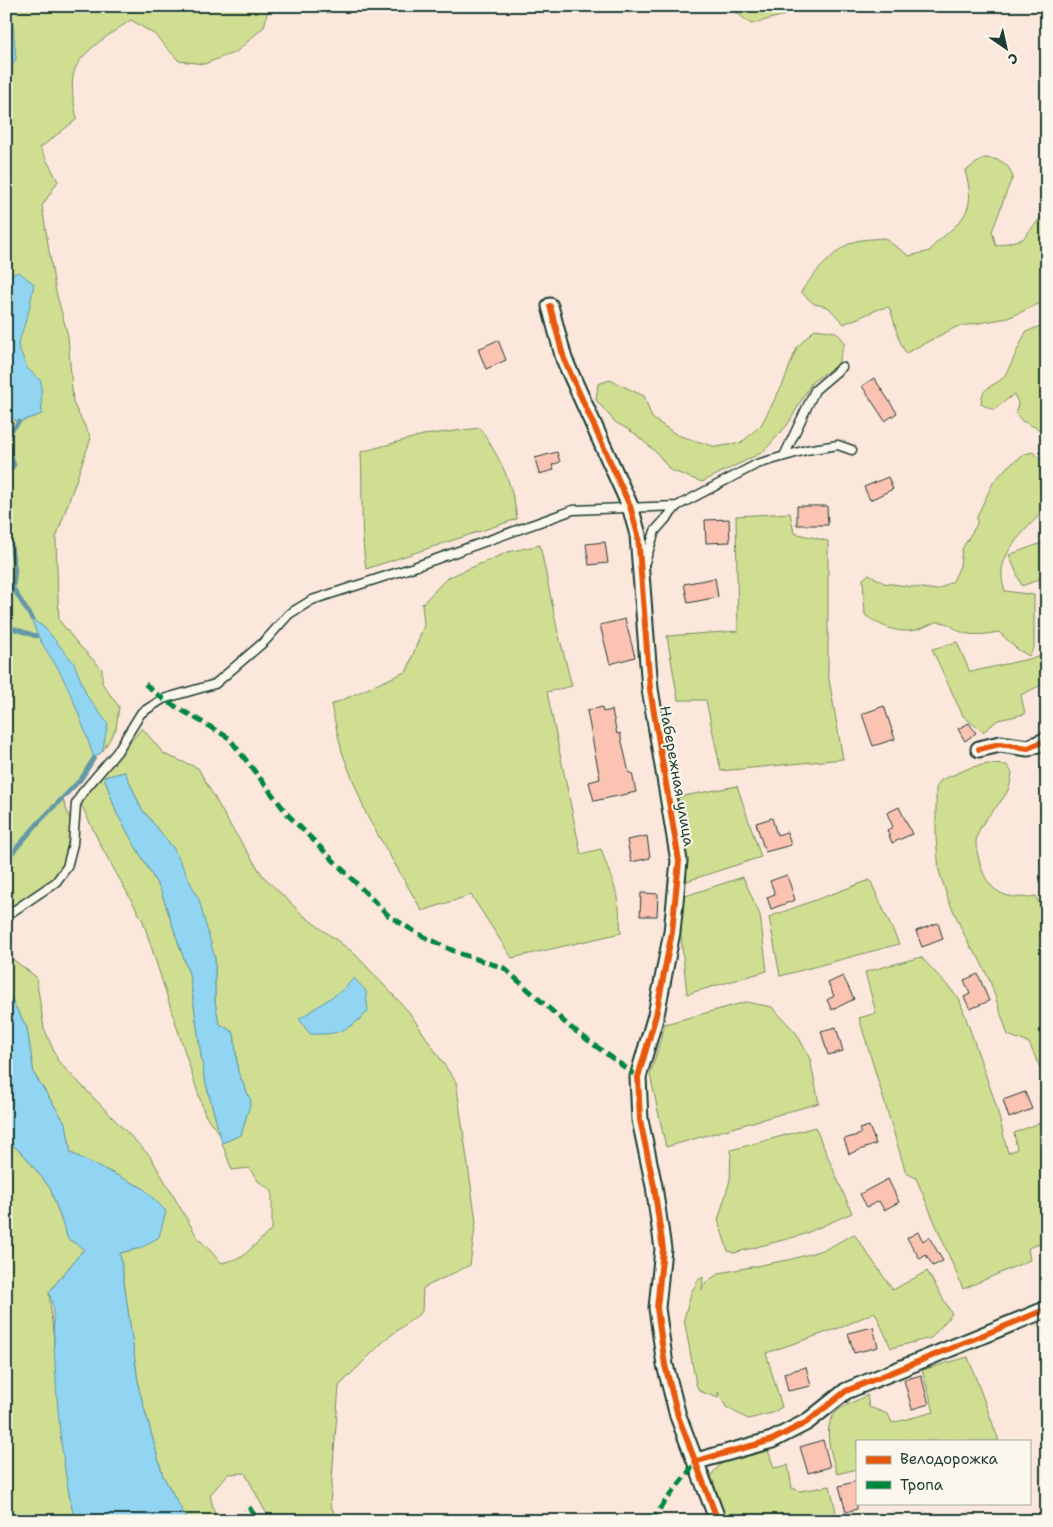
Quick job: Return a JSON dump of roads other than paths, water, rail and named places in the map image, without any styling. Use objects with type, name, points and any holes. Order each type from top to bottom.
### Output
[{"type":"street","name":"Набережная улица","points":[[550,306],[564,359],[630,506],[638,535],[650,690],[679,861],[672,932],[656,1015],[638,1077],[640,1120],[654,1186],[663,1249],[656,1308],[664,1356],[678,1416],[697,1461],[718,1521]]},
{"type":"street","points":[[979,749],[1000,744],[1028,748],[1047,740]]},
{"type":"street","points":[[697,1461],[772,1440],[807,1422],[846,1391],[1047,1309]]},
{"type":"lane","points":[[784,456],[816,390],[842,367]]},
{"type":"lane","points":[[642,575],[655,531],[676,506],[757,464],[806,450],[838,445],[852,450]]},
{"type":"lane","points":[[6,916],[56,882],[67,866],[73,844],[76,804],[82,793],[117,752],[141,713],[163,699],[215,684],[265,641],[289,614],[312,600],[414,567],[573,510],[630,506],[652,508],[676,506]]},
{"type":"water","points":[[6,8],[12,13],[16,59],[10,70],[6,69]]},
{"type":"water","points":[[19,272],[34,284],[29,310],[18,345],[27,368],[41,381],[42,414],[19,422],[6,416],[6,282],[9,275]]},
{"type":"water","points":[[32,619],[45,628],[74,663],[87,696],[108,724],[102,752],[94,758],[71,694],[41,641]]},
{"type":"water","points":[[125,772],[141,808],[174,849],[199,900],[215,958],[215,1001],[219,1023],[234,1033],[238,1072],[251,1101],[241,1135],[222,1143],[204,1076],[190,977],[161,891],[117,814],[104,777]]},
{"type":"water","points":[[354,978],[366,991],[368,1012],[348,1028],[328,1034],[310,1034],[299,1019],[341,991]]},
{"type":"water","points":[[6,990],[27,1028],[34,1074],[66,1124],[71,1153],[143,1188],[166,1211],[159,1237],[141,1248],[120,1253],[139,1389],[163,1476],[188,1521],[75,1521],[61,1441],[56,1387],[53,1307],[49,1292],[84,1249],[68,1239],[50,1188],[25,1156],[6,1139]]},
{"type":"waterway","points":[[6,436],[19,422]]},
{"type":"waterway","points":[[6,440],[14,465],[6,475]]},
{"type":"waterway","points":[[6,516],[15,570],[13,588],[32,619]]},
{"type":"waterway","points":[[6,626],[36,636]]},
{"type":"waterway","points":[[6,860],[39,822],[81,779],[94,758]]}]
